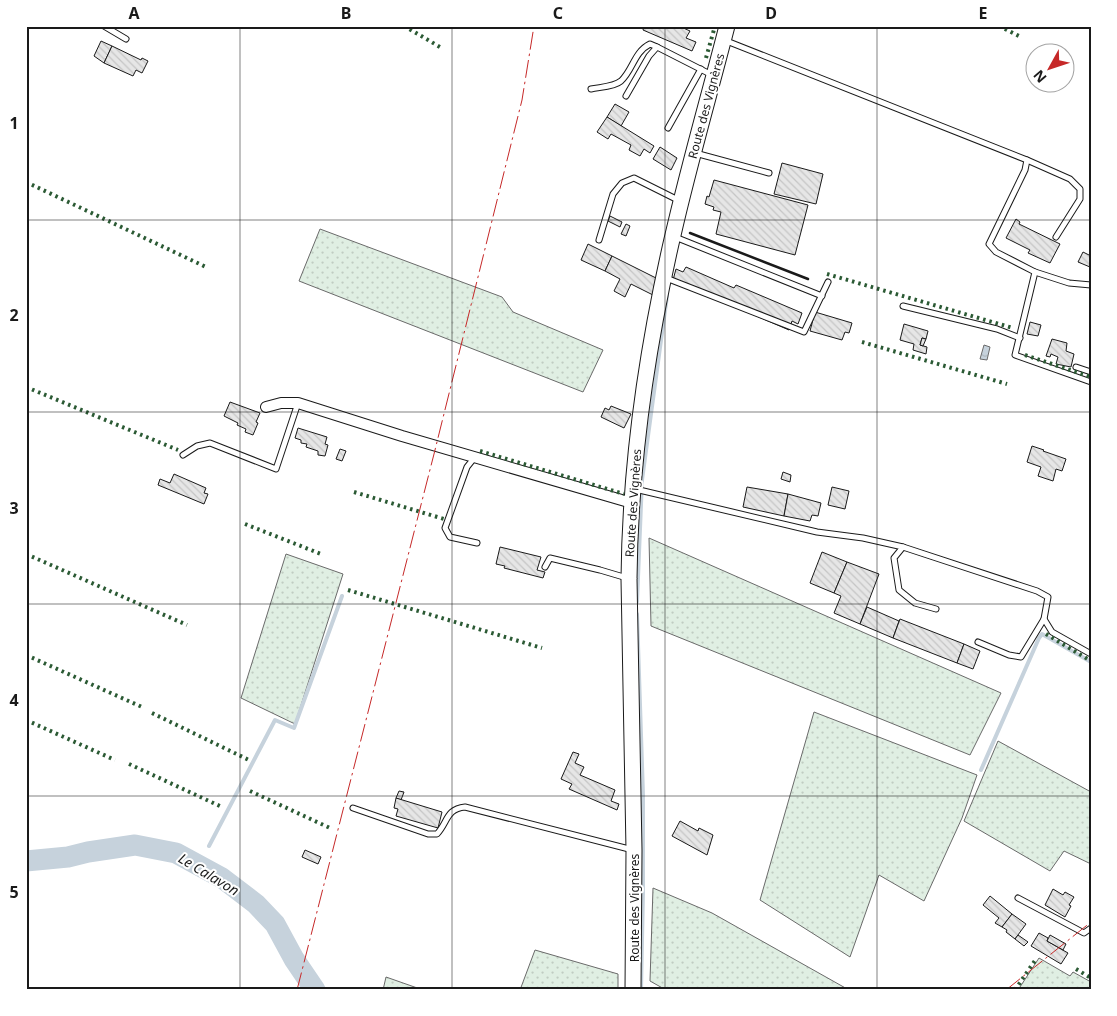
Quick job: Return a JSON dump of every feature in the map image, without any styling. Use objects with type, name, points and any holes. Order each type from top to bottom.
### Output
[{"type":"street","name":"Route des Vignères","points":[[633,990],[634,850],[629,579],[632,496],[648,358],[663,277],[694,153],[708,73],[726,33]]},
{"type":"street","points":[[266,407],[281,403],[298,403],[475,457],[632,496]]},
{"type":"lane","points":[[104,26],[126,39]]},
{"type":"lane","points":[[726,33],[1070,179],[1080,189],[1080,199],[1056,237]]},
{"type":"lane","points":[[591,89],[614,85],[622,80],[642,48],[650,44],[708,73],[668,128]]},
{"type":"lane","points":[[626,96],[649,56],[657,47]]},
{"type":"lane","points":[[694,153],[769,173]]},
{"type":"lane","points":[[1027,160],[1025,170],[989,244],[996,252],[1035,272],[1069,283],[1091,285]]},
{"type":"lane","points":[[599,240],[614,194],[622,183],[634,178],[681,201]]},
{"type":"lane","points":[[672,236],[822,296]]},
{"type":"lane","points":[[1035,272],[1015,356],[1091,382]]},
{"type":"lane","points":[[663,277],[804,332],[828,282]]},
{"type":"lane","points":[[903,306],[997,329],[1020,338]]},
{"type":"lane","points":[[1076,367],[1091,372]]},
{"type":"lane","points":[[183,455],[197,446],[210,443],[276,469],[298,403]]},
{"type":"lane","points":[[475,457],[466,467],[445,528],[450,537],[478,543]]},
{"type":"lane","points":[[632,496],[903,547],[1048,596],[1044,619],[1021,657],[978,642]]},
{"type":"lane","points":[[903,547],[894,558],[899,590],[915,604],[936,609]]},
{"type":"lane","points":[[545,567],[550,558],[629,579]]},
{"type":"lane","points":[[1044,619],[1052,632],[1091,654]]},
{"type":"lane","points":[[353,808],[428,834],[437,834],[443,827],[449,813],[456,808],[465,807],[634,850]]},
{"type":"lane","points":[[1018,898],[1084,933],[1091,928]]},
{"type":"green space","points":[[320,229],[502,297],[513,312],[603,350],[583,392],[299,281]]},
{"type":"green space","points":[[649,538],[1001,693],[970,755],[651,626]]},
{"type":"green space","points":[[286,554],[343,574],[295,724],[241,698]]},
{"type":"green space","points":[[814,712],[977,775],[962,818],[924,901],[879,875],[850,957],[760,900]]},
{"type":"green space","points":[[998,741],[1091,792],[1091,864],[1064,851],[1050,871],[964,821]]},
{"type":"green space","points":[[653,888],[712,913],[849,990],[666,990],[650,981]]},
{"type":"green space","points":[[535,950],[618,974],[618,990],[520,990]]},
{"type":"green space","points":[[1039,958],[1070,976],[1073,972],[1091,982],[1091,990],[1018,990]]},
{"type":"green space","points":[[386,977],[423,990],[383,990]]},
{"type":"water","points":[[984,345],[990,347],[987,360],[980,359]]},
{"type":"building","points":[[644,26],[679,26],[690,31],[686,38],[696,42],[692,51],[643,30]]},
{"type":"building","points":[[101,41],[112,46],[104,63],[94,56]]},
{"type":"building","points":[[112,46],[141,60],[142,58],[148,61],[142,73],[136,70],[133,76],[104,63]]},
{"type":"building","points":[[615,104],[629,112],[621,126],[607,117]]},
{"type":"building","points":[[607,117],[654,146],[650,153],[644,149],[640,156],[629,150],[631,145],[611,134],[608,139],[597,132]]},
{"type":"building","points":[[660,147],[677,158],[671,170],[653,159]]},
{"type":"building","points":[[782,163],[823,174],[816,204],[774,194]]},
{"type":"building","points":[[714,180],[808,205],[795,255],[716,234],[721,212],[713,210],[714,207],[705,204]]},
{"type":"building","points":[[610,216],[622,222],[620,227],[608,221]]},
{"type":"building","points":[[1016,219],[1020,222],[1019,224],[1060,244],[1050,263],[1028,253],[1030,250],[1006,238]]},
{"type":"building","points":[[626,224],[630,226],[626,236],[621,234]]},
{"type":"building","points":[[588,244],[612,256],[605,271],[581,260]]},
{"type":"building","points":[[1083,252],[1091,256],[1090,267],[1078,262]]},
{"type":"building","points":[[612,256],[656,278],[653,295],[631,284],[625,297],[614,291],[620,279],[605,271]]},
{"type":"building","points":[[686,267],[734,288],[736,285],[802,313],[798,324],[792,321],[789,330],[673,280],[676,269],[683,272]]},
{"type":"building","points":[[815,312],[852,323],[849,333],[845,332],[842,340],[810,331]]},
{"type":"building","points":[[1030,322],[1041,325],[1038,336],[1027,334]]},
{"type":"building","points":[[904,324],[928,331],[926,339],[922,338],[920,345],[927,347],[926,354],[913,350],[914,344],[900,340]]},
{"type":"building","points":[[922,338],[926,339],[923,346],[920,345]]},
{"type":"building","points":[[1052,339],[1067,343],[1066,351],[1074,354],[1071,367],[1056,364],[1058,357],[1051,354],[1050,357],[1046,356]]},
{"type":"building","points":[[230,402],[260,413],[253,435],[245,432],[246,429],[224,416]]},
{"type":"building","points":[[611,406],[631,414],[624,428],[601,417],[605,408],[609,410]]},
{"type":"building","points":[[298,428],[327,437],[325,444],[328,445],[325,456],[318,455],[318,451],[306,447],[307,444],[301,443],[301,440],[295,438]]},
{"type":"building","points":[[1032,446],[1066,459],[1062,471],[1056,469],[1053,481],[1038,476],[1041,467],[1027,462]]},
{"type":"building","points":[[340,449],[346,451],[342,461],[336,459]]},
{"type":"building","points":[[783,472],[791,475],[790,482],[781,479]]},
{"type":"building","points":[[174,474],[206,488],[204,493],[208,494],[204,504],[158,485],[160,479],[170,483]]},
{"type":"building","points":[[747,487],[788,494],[784,516],[743,507]]},
{"type":"building","points":[[832,487],[849,491],[845,509],[828,505]]},
{"type":"building","points":[[788,494],[821,503],[818,516],[812,515],[810,521],[784,516]]},
{"type":"building","points":[[500,547],[541,557],[537,570],[545,572],[543,578],[504,568],[505,566],[496,564]]},
{"type":"building","points":[[822,552],[847,562],[834,593],[810,583]]},
{"type":"building","points":[[847,562],[879,574],[860,624],[834,613],[841,596],[834,593]]},
{"type":"building","points":[[867,607],[899,621],[893,638],[860,624]]},
{"type":"building","points":[[900,619],[964,644],[957,663],[893,638]]},
{"type":"building","points":[[964,644],[980,651],[973,669],[957,663]]},
{"type":"building","points":[[573,752],[579,754],[575,763],[584,767],[580,775],[615,790],[611,801],[619,804],[617,810],[569,789],[572,784],[561,779]]},
{"type":"building","points":[[399,791],[404,792],[401,800],[396,798]]},
{"type":"building","points":[[396,798],[442,812],[438,828],[396,816],[398,809],[394,808]]},
{"type":"building","points":[[680,821],[698,831],[699,828],[713,835],[707,855],[672,836]]},
{"type":"building","points":[[305,850],[321,857],[318,864],[302,857]]},
{"type":"building","points":[[1053,889],[1063,895],[1065,892],[1074,897],[1065,917],[1045,905]]},
{"type":"building","points":[[990,896],[1012,914],[1002,927],[995,923],[999,918],[983,905]]},
{"type":"building","points":[[1012,914],[1026,924],[1015,939],[1002,927]]},
{"type":"building","points":[[1039,933],[1048,938],[1047,941],[1068,953],[1061,964],[1031,946]]},
{"type":"building","points":[[1018,935],[1028,942],[1024,946],[1015,939]]},
{"type":"building","points":[[1050,935],[1066,944],[1063,950],[1047,941]]},
{"type":"waterway","points":[[637,602],[642,480],[667,296]]},
{"type":"waterway","points":[[209,846],[275,720],[294,728],[342,596]]},
{"type":"waterway","points":[[637,614],[643,795],[641,990]]},
{"type":"waterway","points":[[981,770],[1042,634],[1091,662]]},
{"type":"waterway","name":"Le Calavon","points":[[26,861],[68,857],[135,845],[176,853],[222,878],[256,904],[275,924],[294,959],[315,990]]},
{"type":"hedge","points":[[404,26],[440,47]]},
{"type":"hedge","points":[[706,58],[715,26]]},
{"type":"hedge","points":[[999,26],[1019,36]]},
{"type":"hedge","points":[[26,182],[206,267]]},
{"type":"hedge","points":[[827,274],[1013,328]]},
{"type":"hedge","points":[[862,342],[1007,384]]},
{"type":"hedge","points":[[1025,355],[1091,377]]},
{"type":"hedge","points":[[26,387],[178,450]]},
{"type":"hedge","points":[[480,451],[624,494]]},
{"type":"hedge","points":[[354,492],[444,519]]},
{"type":"hedge","points":[[26,517],[31,519]]},
{"type":"hedge","points":[[245,524],[321,554]]},
{"type":"hedge","points":[[26,554],[187,625]]},
{"type":"hedge","points":[[348,590],[542,648]]},
{"type":"hedge","points":[[1046,634],[1091,661]]},
{"type":"hedge","points":[[26,655],[142,707]]},
{"type":"hedge","points":[[152,713],[251,761]]},
{"type":"hedge","points":[[26,720],[115,760]]},
{"type":"hedge","points":[[129,764],[222,807]]},
{"type":"hedge","points":[[250,791],[330,828]]},
{"type":"hedge","points":[[1015,990],[1036,959]]},
{"type":"hedge","points":[[1076,969],[1091,978]]},
{"type":"wall","points":[[690,233],[808,279]]},
{"type":"power","points":[[297,990],[522,100],[534,26]]},
{"type":"power","points":[[1006,990],[1091,922]]}]
